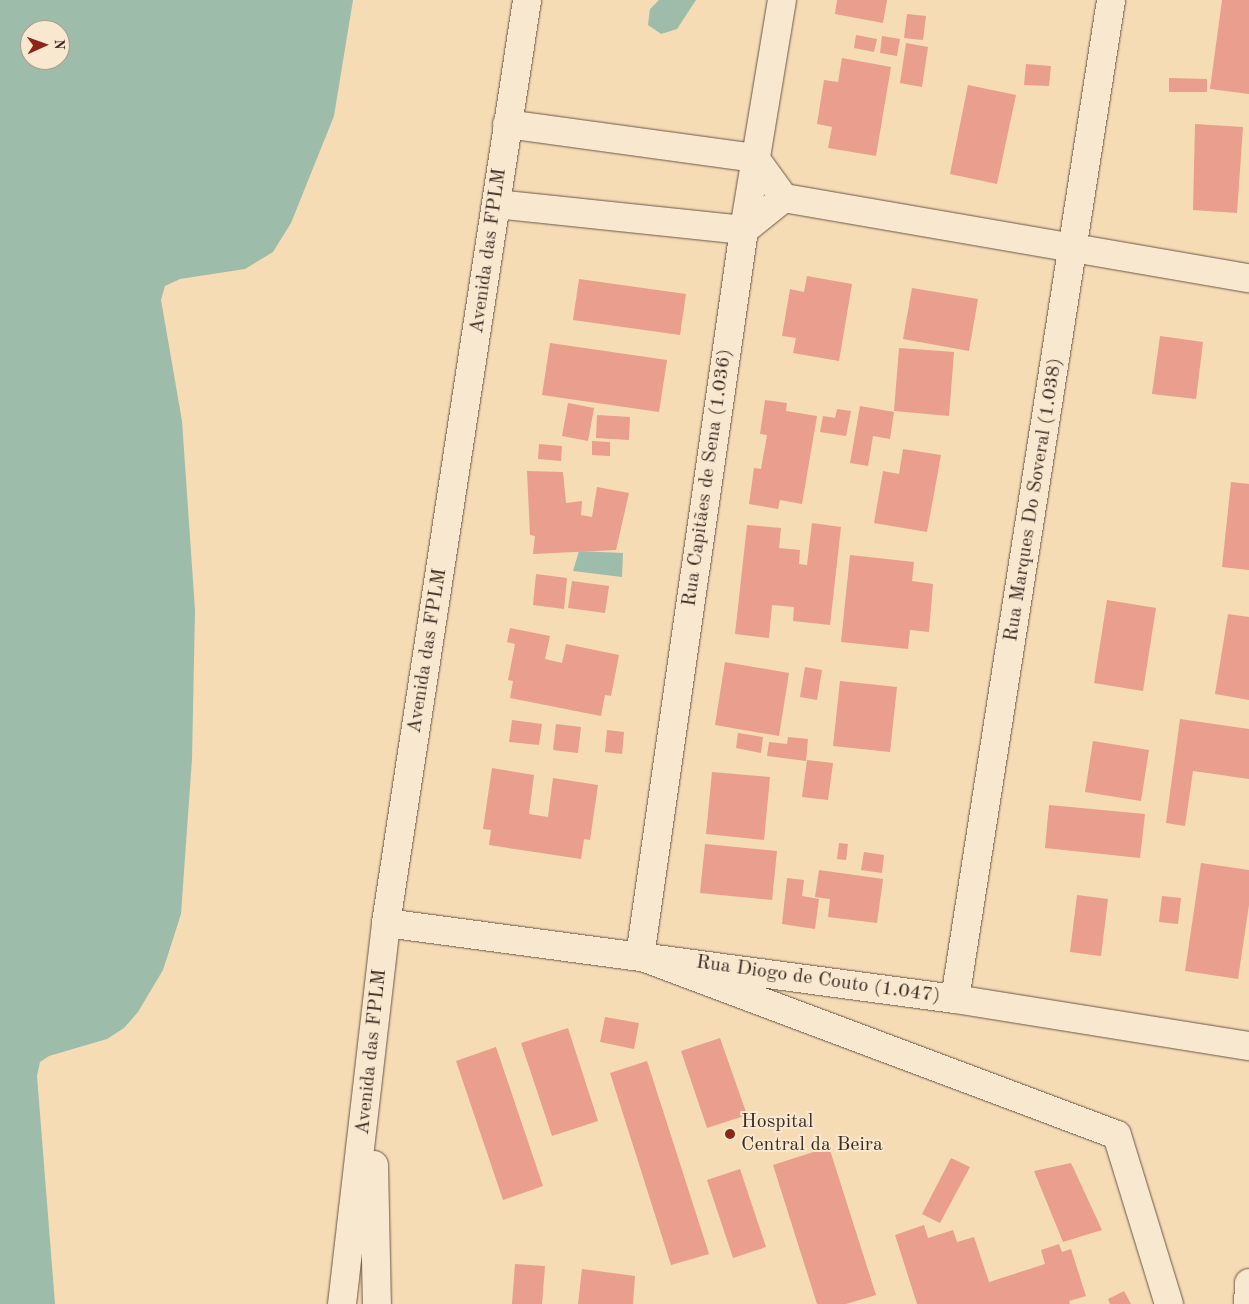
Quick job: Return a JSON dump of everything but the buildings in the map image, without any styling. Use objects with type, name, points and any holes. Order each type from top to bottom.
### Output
[{"type":"street","name":"Avenida das FPLM","points":[[342,1304],[371,1073],[386,923],[527,0]]},
{"type":"street","name":"Rua Capitães de Sena (1.036)","points":[[640,956],[744,230],[782,0]]},
{"type":"street","name":"Rua Marques Do Soveral (1.038)","points":[[955,999],[1111,0]]},
{"type":"street","points":[[507,124],[755,158],[784,198],[1249,278]]},
{"type":"street","points":[[496,204],[744,230],[784,198]]},
{"type":"street","name":"Rua Diogo de Couto (1.047)","points":[[386,923],[955,999],[1249,1046]]},
{"type":"street","points":[[640,956],[1117,1136],[1169,1304]]},
{"type":"street","points":[[371,1073],[377,1304]]},
{"type":"street","points":[[1248,1304],[1249,1283]]},
{"type":"shaded area","points":[[0,0],[353,0],[334,116],[291,223],[273,252],[245,269],[180,279],[165,286],[161,300],[182,421],[195,610],[192,759],[181,914],[163,970],[138,1012],[124,1028],[107,1039],[49,1056],[40,1062],[37,1076],[55,1304],[0,1304]]},
{"type":"shaded area","points":[[659,0],[696,0],[677,29],[661,34],[648,25],[650,9]]},
{"type":"shaded area","points":[[579,551],[623,553],[622,577],[573,571]]},
{"type":"place","name":"Hospital Central da Beira","points":[[730,1134]]}]
